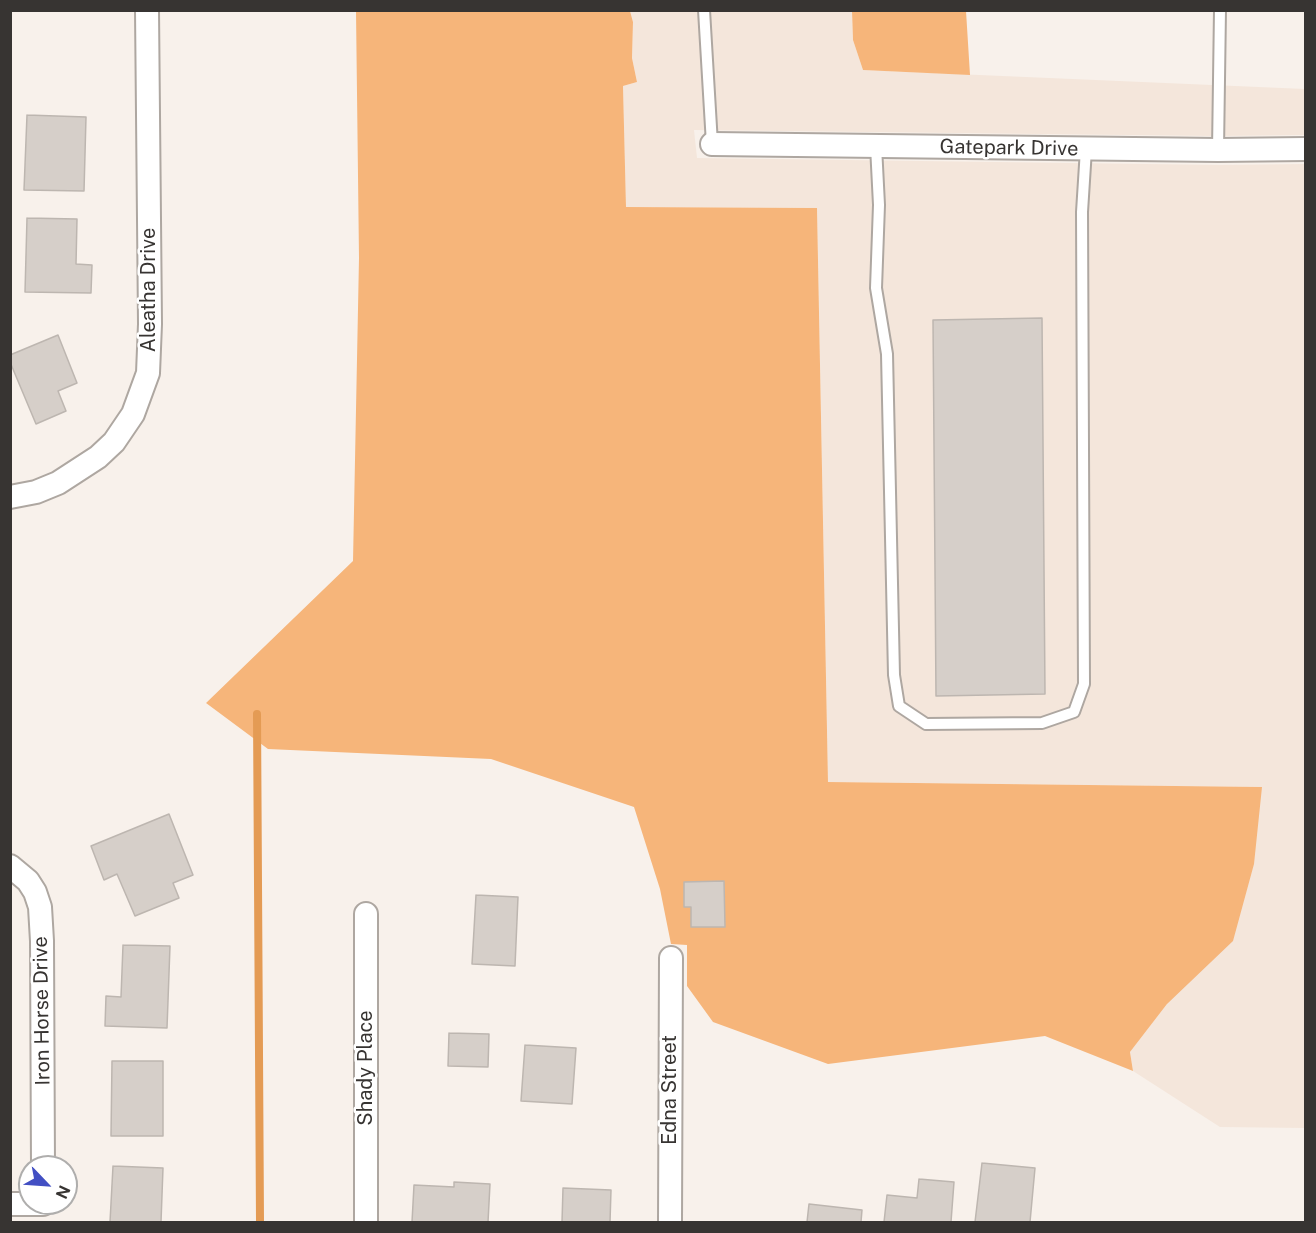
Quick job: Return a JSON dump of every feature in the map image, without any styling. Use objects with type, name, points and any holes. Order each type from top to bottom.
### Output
[{"type":"street","name":"Aleatha Drive","points":[[10,497],[36,492],[58,483],[79,472],[98,457],[114,442],[133,414],[148,373],[150,313],[147,10]]},
{"type":"street","name":"Gatepark Drive","points":[[712,144],[1086,149],[1305,149]]},
{"type":"street","name":"Iron Horse Drive","points":[[10,866],[28,881],[40,907],[43,1155]]},
{"type":"street","name":"Shady Place","points":[[366,914],[366,1222]]},
{"type":"street","name":"Edna Street","points":[[670,1222],[671,958]]},
{"type":"lane","points":[[704,10],[712,144]]},
{"type":"lane","points":[[1218,150],[1220,10]]},
{"type":"lane","points":[[876,146],[879,205],[876,288],[887,354],[894,675],[898,706],[926,724],[1042,723],[1074,712],[1084,684],[1082,212],[1086,149]]},
{"type":"shaded area","points":[[852,10],[853,40],[863,70],[1305,89],[1305,135],[694,130],[697,158],[1220,165],[1305,164],[1305,1128],[1220,1127],[1133,1071],[1130,1052],[1167,1004],[1262,787],[828,782],[817,208],[626,207],[623,86],[637,82],[632,58],[633,22],[630,11]]},
{"type":"shaded area","points":[[356,11],[630,11],[633,22],[632,58],[637,82],[623,86],[626,207],[817,208],[828,782],[1262,787],[1254,864],[1233,941],[1167,1004],[1130,1052],[1133,1071],[1045,1036],[828,1064],[713,1022],[687,986],[687,945],[671,944],[660,889],[634,807],[491,759],[268,749],[206,703],[353,561],[359,258]]},
{"type":"shaded area","points":[[852,11],[966,11],[970,75],[863,70],[853,40]]},
{"type":"building","points":[[27,115],[86,117],[84,191],[24,190]]},
{"type":"building","points":[[27,218],[77,219],[76,264],[92,265],[91,293],[25,292]]},
{"type":"building","points":[[1042,318],[1045,694],[936,696],[933,320]]},
{"type":"building","points":[[58,335],[77,383],[58,391],[66,411],[36,424],[10,362],[10,355]]},
{"type":"building","points":[[169,814],[193,875],[173,883],[179,898],[135,916],[117,874],[104,880],[91,846]]},
{"type":"building","points":[[724,881],[725,927],[691,927],[691,907],[684,907],[684,882]]},
{"type":"building","points":[[476,895],[518,897],[515,966],[472,964]]},
{"type":"building","points":[[123,945],[170,946],[167,1028],[105,1026],[106,996],[121,997]]},
{"type":"building","points":[[449,1033],[489,1034],[488,1067],[448,1066]]},
{"type":"building","points":[[525,1045],[576,1048],[572,1104],[521,1101]]},
{"type":"building","points":[[112,1061],[163,1061],[163,1136],[111,1136]]},
{"type":"building","points":[[982,1163],[1035,1168],[1030,1222],[975,1222]]},
{"type":"building","points":[[113,1166],[163,1168],[161,1222],[110,1222]]},
{"type":"building","points":[[919,1179],[954,1182],[951,1222],[884,1222],[887,1195],[917,1198]]},
{"type":"building","points":[[454,1182],[490,1184],[488,1222],[412,1222],[414,1185],[454,1187]]},
{"type":"building","points":[[563,1188],[611,1190],[610,1222],[562,1222]]},
{"type":"building","points":[[809,1204],[862,1210],[861,1222],[807,1222]]},
{"type":"waterway","points":[[257,714],[260,1222]]}]
